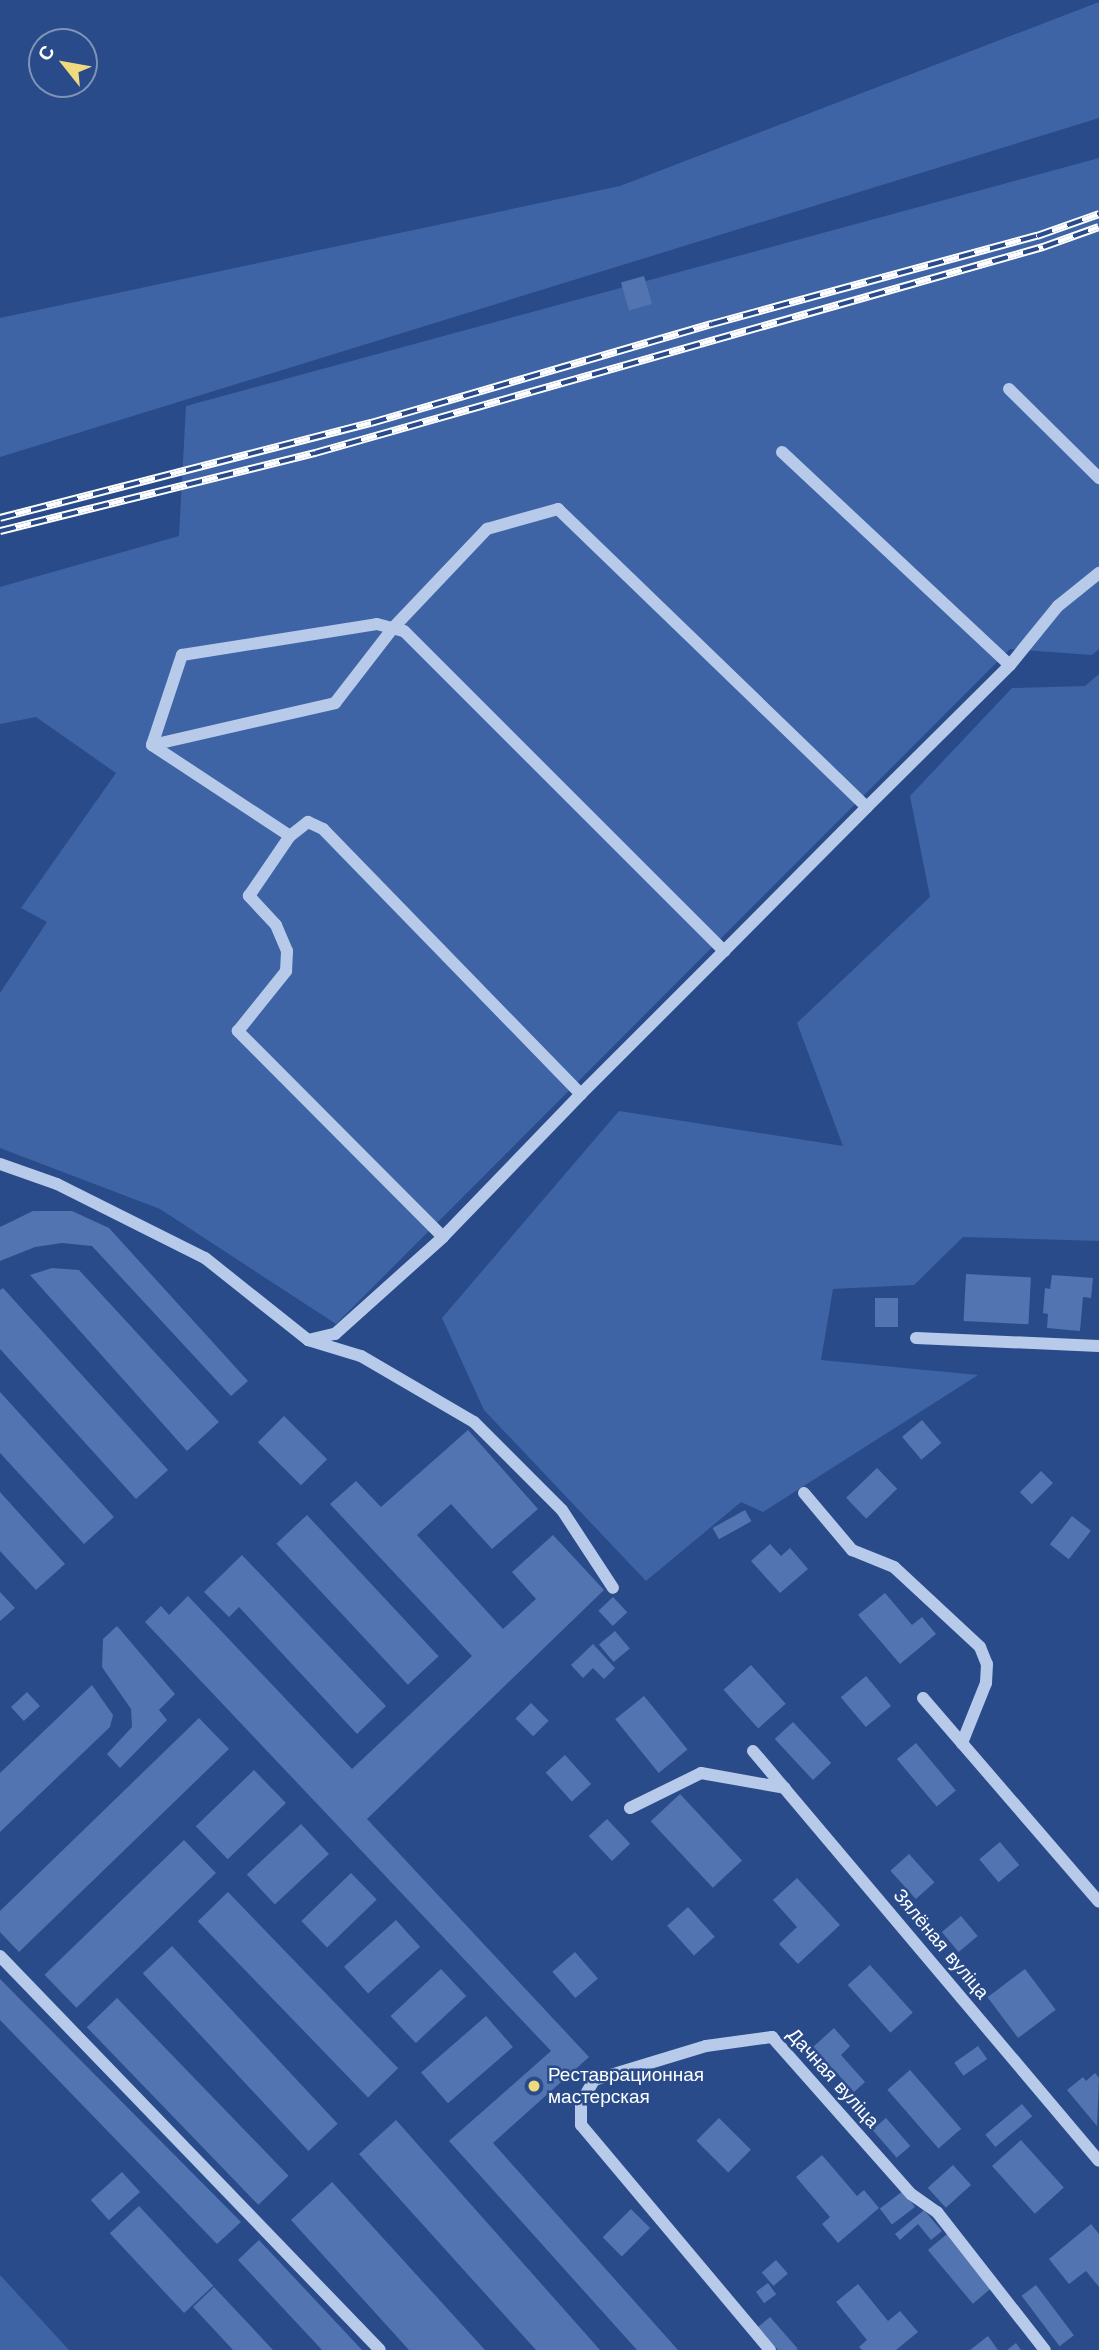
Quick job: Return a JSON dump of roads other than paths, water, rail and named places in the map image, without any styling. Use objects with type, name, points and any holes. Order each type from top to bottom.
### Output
[{"type":"street","points":[[1009,389],[1099,478]]},
{"type":"street","points":[[782,452],[1010,664]]},
{"type":"street","points":[[152,745],[335,703],[393,628],[487,529],[558,509],[867,807]]},
{"type":"street","points":[[308,1340],[335,1334],[443,1237],[1010,664],[1058,606],[1099,573]]},
{"type":"street","points":[[152,745],[183,655],[377,624],[404,631],[724,951]]},
{"type":"street","points":[[152,745],[290,836]]},
{"type":"street","points":[[443,1237],[238,1031],[286,971],[287,951],[276,925],[249,896],[290,836],[308,822],[323,829],[582,1094]]},
{"type":"street","points":[[0,1164],[57,1184],[205,1258],[308,1340],[361,1356],[474,1422],[562,1510],[612,1588]]},
{"type":"street","points":[[916,1338],[1099,1346]]},
{"type":"street","points":[[804,1493],[852,1550],[894,1567],[980,1647],[987,1664],[986,1683],[962,1743]]},
{"type":"street","points":[[923,1698],[1099,1902]]},
{"type":"street","name":"Зялёная вуліца","points":[[753,1751],[1099,2161]]},
{"type":"street","points":[[630,1808],[701,1773],[785,1788]]},
{"type":"street","points":[[0,1956],[380,2350]]},
{"type":"street","name":"Дачная вуліца","points":[[770,2350],[581,2125],[581,2102],[594,2080],[706,2046],[772,2037],[911,2194],[937,2212],[1045,2350]]},
{"type":"railway","points":[[0,518],[371,423],[712,324],[1037,236],[1099,214]]},
{"type":"railway","points":[[0,531],[315,453],[1043,247],[1099,227]]},
{"type":"place","name":"Реставрационная мастерская","points":[[534,2086]]}]
